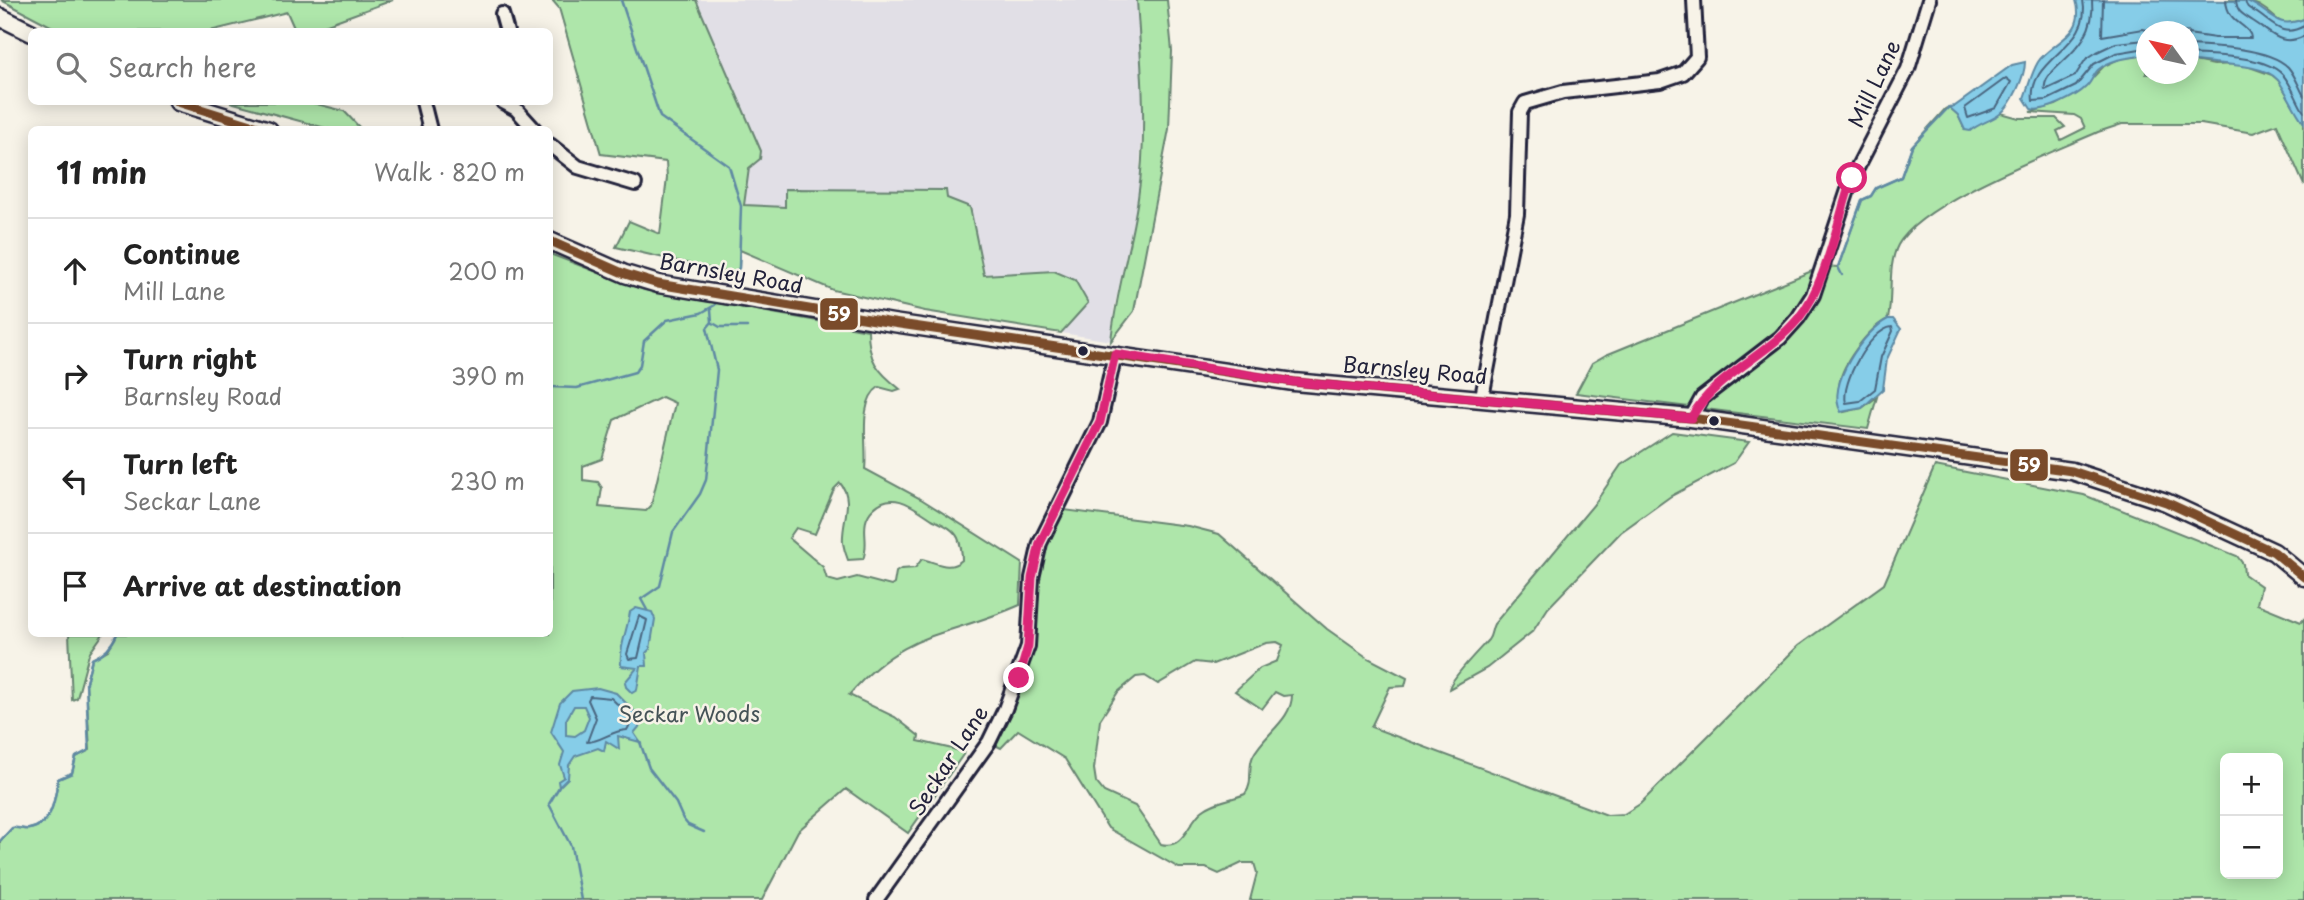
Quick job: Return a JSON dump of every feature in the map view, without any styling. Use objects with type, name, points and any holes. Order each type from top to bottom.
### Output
[{"type":"main road","points":[[0,17],[28,31]]},
{"type":"main road","points":[[188,105],[257,126]]},
{"type":"main road","name":"Barnsley Road","points":[[553,242],[625,274],[659,284],[893,323],[1294,382],[1691,418],[2072,471],[2166,502],[2274,552],[2304,577]]},
{"type":"street","points":[[1482,397],[1517,214],[1520,112],[1525,103],[1563,92],[1660,81],[1683,73],[1697,57],[1694,0]]},
{"type":"street","name":"Mill Lane","points":[[1691,418],[1702,398],[1780,338],[1798,318],[1813,295],[1852,178],[1908,69],[1929,0]]},
{"type":"street","points":[[502,13],[506,28]]},
{"type":"street","points":[[424,105],[429,126]]},
{"type":"street","points":[[510,105],[531,126]]},
{"type":"street","points":[[553,147],[588,171],[635,184]]},
{"type":"street","name":"Seckar Lane","points":[[876,900],[989,742],[1005,709],[1028,646],[1032,578],[1040,543],[1100,422],[1115,354]]},
{"type":"shaded area","points":[[696,0],[1137,0],[1144,73],[1139,195],[1114,309],[1111,341],[1062,333],[1088,303],[1074,280],[1054,271],[984,275],[970,208],[785,189],[785,207],[744,205],[749,167],[755,164],[761,151]]},
{"type":"green space","points":[[1,0],[393,0],[316,28],[294,28],[287,12],[222,28],[54,28]]},
{"type":"green space","points":[[552,0],[696,0],[761,151],[760,159],[749,168],[744,205],[785,207],[785,189],[946,190],[947,198],[970,207],[984,275],[1054,271],[1075,280],[1088,303],[1061,333],[925,311],[833,290],[740,250],[739,268],[734,274],[616,247],[629,221],[660,234],[667,178],[666,162],[601,154],[559,8]]},
{"type":"green space","points":[[1137,0],[1167,0],[1172,51],[1169,129],[1134,311],[1111,341],[1135,216],[1143,148]]},
{"type":"green space","points":[[2226,0],[2304,0],[2304,19],[2283,23],[2256,4]]},
{"type":"green space","points":[[2136,56],[2136,84],[2199,84],[2199,62],[2214,65],[2241,64],[2272,75],[2279,81],[2304,123],[2304,185],[2277,124],[2253,133],[2201,124],[2122,124],[2020,166],[1959,196],[1932,212],[1911,229],[1898,245],[1892,262],[1888,319],[1864,340],[1843,371],[1839,391],[1844,412],[1862,408],[1877,397],[1868,429],[1576,393],[1592,363],[1606,355],[1824,266],[1838,267],[1862,200],[1871,196],[1876,188],[1901,177],[1912,146],[1945,109],[1949,107],[1958,115],[1965,130],[2001,113],[2019,118],[2056,118],[2065,127],[2057,131],[2061,140],[2085,128],[2081,119],[2074,115],[2030,112],[2056,105],[2078,93],[2104,66],[2119,59]]},
{"type":"green space","points":[[241,105],[321,105],[344,111],[358,126],[318,126]]},
{"type":"green space","name":"Seckar Woods","points":[[553,255],[644,290],[868,330],[875,364],[900,389],[894,391],[879,387],[868,403],[865,469],[921,499],[1022,563],[1020,605],[909,646],[869,673],[849,695],[895,717],[919,736],[918,741],[965,752],[908,833],[846,789],[798,831],[762,900],[0,900],[0,841],[12,828],[29,829],[43,822],[51,809],[58,779],[72,773],[76,757],[90,750],[86,682],[92,659],[108,650],[115,637],[553,637]],"holes":[[[662,397],[675,403],[651,506],[646,511],[599,507],[602,488],[598,482],[583,480],[583,466],[602,459],[614,420]],[[840,483],[847,504],[843,543],[848,560],[863,559],[866,520],[874,508],[889,500],[904,502],[950,529],[959,541],[962,560],[947,566],[922,559],[915,568],[896,572],[894,584],[891,586],[857,577],[838,582],[827,579],[823,567],[789,538],[796,528],[815,534],[834,489]]]},
{"type":"green space","points":[[1672,432],[1749,442],[1734,463],[1671,496],[1621,532],[1548,608],[1533,631],[1487,668],[1449,689],[1460,671],[1488,640],[1494,624],[1595,503],[1621,465]]},
{"type":"green space","points":[[1935,466],[2084,495],[2237,556],[2243,564],[2244,574],[2261,586],[2257,604],[2301,622],[2304,619],[2304,900],[1250,900],[1257,873],[1254,863],[1242,863],[1219,874],[1206,868],[1179,868],[1108,828],[1065,759],[1018,730],[1001,748],[989,742],[1019,678],[1032,578],[1057,509],[1188,526],[1219,534],[1327,629],[1368,658],[1407,678],[1405,686],[1390,687],[1371,727],[1607,815],[1624,814],[1640,804],[1798,646],[1884,584]],"holes":[[[1277,642],[1283,645],[1277,661],[1260,668],[1235,691],[1262,709],[1275,692],[1283,696],[1292,695],[1291,704],[1283,719],[1253,756],[1248,790],[1245,794],[1202,811],[1175,843],[1161,844],[1135,806],[1104,792],[1096,782],[1094,769],[1100,720],[1118,692],[1136,677],[1145,676],[1158,684],[1195,662],[1213,664],[1266,643]]]},
{"type":"green space","points":[[69,637],[101,637],[89,654],[77,698],[72,700]]},
{"type":"water","points":[[2076,0],[2247,1],[2280,21],[2294,22],[2304,19],[2304,123],[2278,80],[2271,74],[2249,67],[2199,61],[2199,21],[2136,21],[2136,57],[2110,63],[2099,69],[2082,91],[2060,103],[2044,109],[2031,109],[2024,98],[2038,62],[2073,30],[2078,12]]},
{"type":"water","points":[[2025,62],[2017,90],[2005,110],[1970,131],[1965,130],[1958,115],[1949,107],[1955,106],[2012,65]]},
{"type":"water","points":[[1888,319],[1893,319],[1901,329],[1887,359],[1883,389],[1862,408],[1841,412],[1837,401],[1838,388],[1850,360],[1868,335]]},
{"type":"water","points":[[636,608],[652,612],[655,619],[650,649],[646,653],[647,666],[641,666],[637,690],[632,693],[625,682],[637,668],[621,666],[621,659],[630,612]]},
{"type":"water","points":[[598,688],[616,693],[644,721],[634,733],[640,742],[618,736],[619,749],[606,741],[604,751],[598,748],[575,756],[569,765],[568,778],[559,787],[558,781],[564,777],[560,765],[564,752],[551,732],[560,703],[572,691]],"holes":[[[574,706],[584,706],[589,717],[584,730],[575,736],[566,735],[566,720]]]},
{"type":"waterway","points":[[621,0],[660,117],[729,166],[741,206],[739,268],[730,278]]},
{"type":"waterway","points":[[1842,275],[1838,267],[1862,200],[1871,196],[1876,188],[1901,177],[1912,146],[1949,107]]},
{"type":"waterway","points":[[553,387],[577,388],[635,372],[640,365],[644,341],[667,320],[701,313],[715,305]]},
{"type":"waterway","points":[[647,610],[641,599],[660,586],[673,532],[700,494],[706,480],[717,370],[707,328],[712,322],[711,309]]},
{"type":"waterway","points":[[713,323],[720,327],[747,327]]},
{"type":"waterway","points":[[0,841],[12,828],[29,829],[43,822],[51,810],[58,779],[72,773],[76,757],[89,750],[86,682],[92,659],[107,649],[116,637]]},
{"type":"waterway","points":[[640,742],[649,768],[676,803],[683,819],[688,825],[704,832]]},
{"type":"waterway","points":[[559,787],[549,804],[571,846],[581,900]]},
{"type":"transit line","name":"59","points":[[188,105],[254,126]]},
{"type":"transit line","name":"59","points":[[553,242],[625,274],[658,284],[893,323],[1294,382],[1691,418],[2072,471],[2166,502],[2274,552],[2304,577]]},
{"type":"route","points":[[1019,678],[1028,646],[1032,619],[1032,578],[1040,543],[1100,422],[1115,354],[1294,382],[1489,397],[1568,408],[1691,418],[1702,398],[1780,338],[1798,318],[1813,295],[1852,178]]}]
